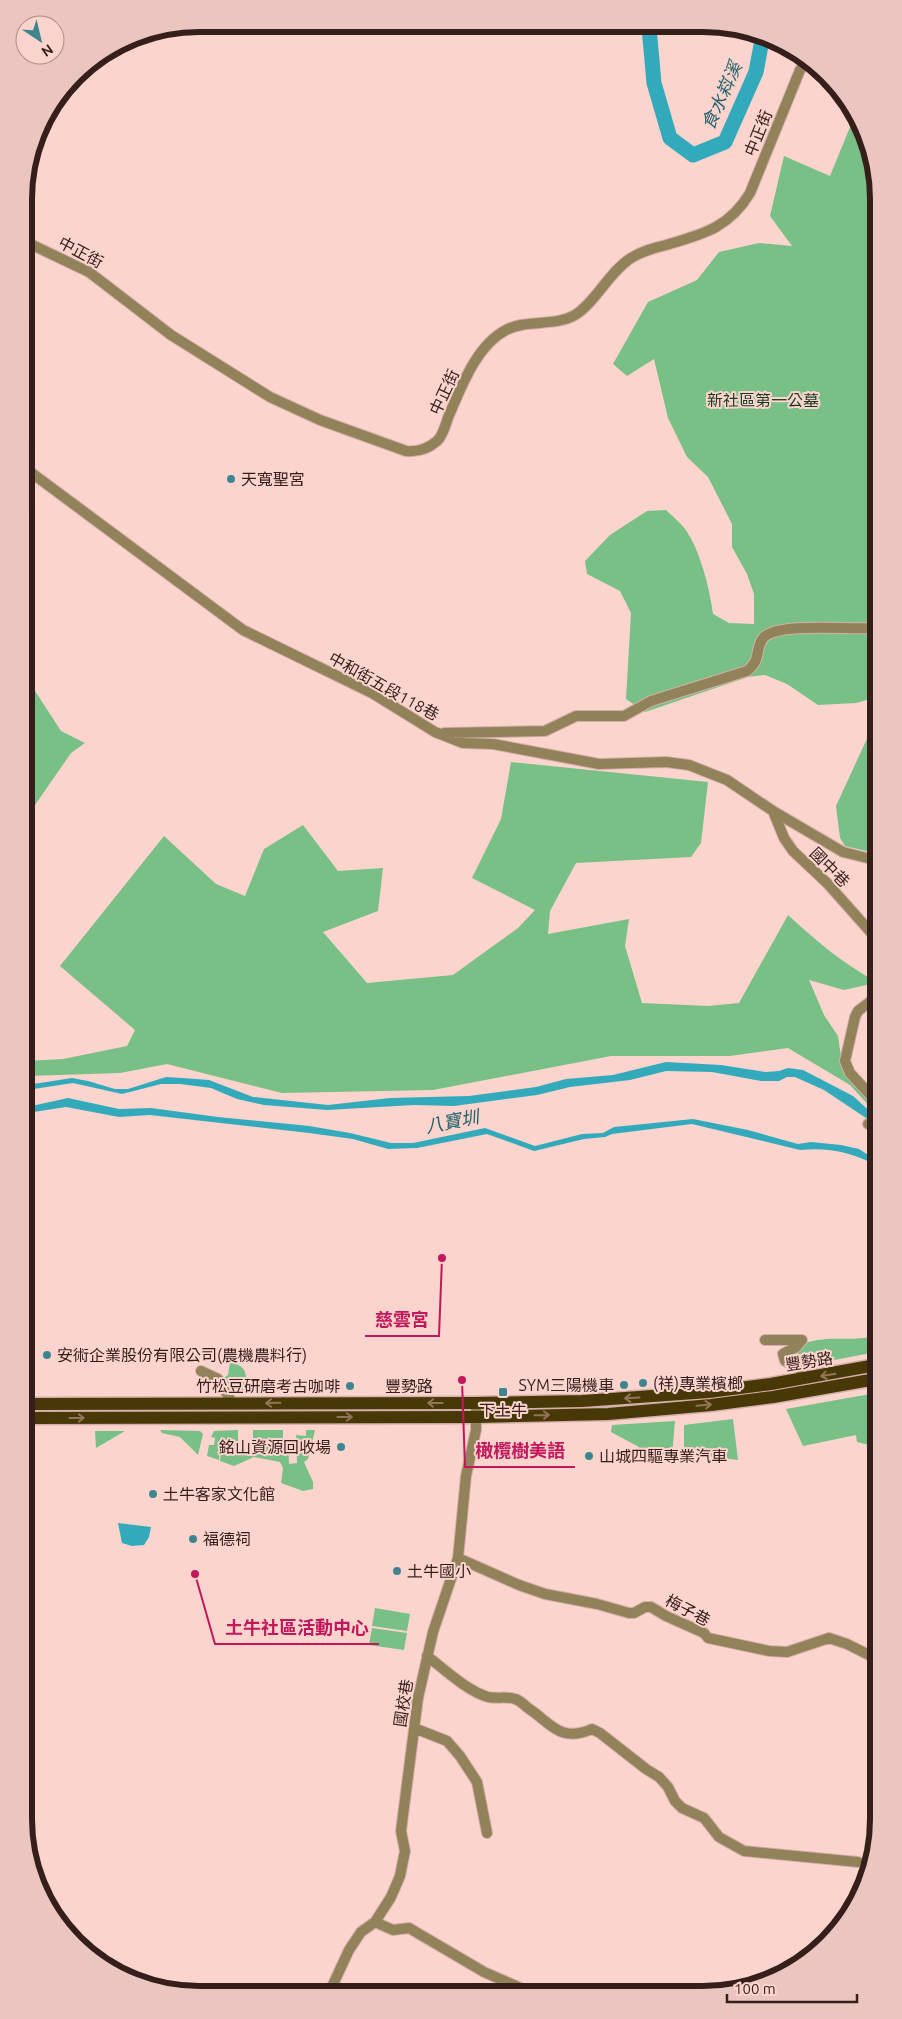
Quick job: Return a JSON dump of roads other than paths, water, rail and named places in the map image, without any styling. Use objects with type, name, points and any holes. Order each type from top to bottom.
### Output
[{"type":"main road","name":"豐勢路","points":[[32,1404],[476,1403],[582,1400],[709,1392],[778,1383],[869,1366]]},
{"type":"main road","name":"豐勢路","points":[[32,1418],[476,1417],[608,1414],[711,1405],[773,1397],[869,1380]]},
{"type":"street","name":"中正街","points":[[33,245],[89,272],[171,335],[235,377],[270,397],[320,420],[406,451],[416,452],[439,440],[474,364],[494,338],[505,330],[519,325],[563,320],[576,314],[621,265],[632,257],[648,250],[700,235],[716,228],[730,218],[742,206],[750,193],[800,70],[803,66]]},
{"type":"street","name":"中和街五段118巷","points":[[33,474],[244,630],[372,693],[436,732],[463,743],[494,744],[599,764],[666,762],[689,765],[727,780],[773,811],[843,852],[870,859]]},
{"type":"street","points":[[436,732],[545,731],[576,716],[624,716],[651,701],[748,671],[755,662],[762,638],[772,632],[806,627],[870,628]]},
{"type":"street","name":"國中巷","points":[[773,811],[784,838],[793,851],[827,883],[870,931]]},
{"type":"street","points":[[869,1094],[850,1073],[845,1061],[855,1017],[858,1011],[870,1002]]},
{"type":"street","points":[[765,1340],[802,1340],[796,1347],[783,1354],[785,1361],[796,1365],[799,1369]]},
{"type":"street","points":[[201,1371],[218,1379],[233,1404]]},
{"type":"street","name":"國校巷","points":[[333,1986],[349,1950],[361,1932],[375,1922],[391,1897],[400,1876],[405,1850],[401,1831],[414,1728],[427,1656],[458,1558],[466,1476],[476,1430],[476,1403]]},
{"type":"street","name":"梅子巷","points":[[458,1558],[519,1585],[545,1594],[598,1604],[629,1613],[650,1607],[704,1633],[708,1638],[768,1651],[787,1652],[829,1638],[847,1644],[869,1655]]},
{"type":"street","points":[[427,1656],[465,1685],[488,1697],[516,1699],[546,1719],[553,1728],[561,1733],[579,1735],[592,1729],[600,1733],[646,1769],[660,1777],[675,1801],[682,1808],[704,1818],[719,1837],[744,1851],[858,1862]]},
{"type":"street","points":[[414,1728],[447,1741],[460,1756],[477,1782],[487,1833]]},
{"type":"street","points":[[375,1922],[393,1930],[409,1928],[484,1972],[516,1986]]},
{"type":"water","name":"八寶圳","points":[[666,1062],[721,1065],[766,1072],[788,1068],[803,1070],[853,1096],[869,1111],[869,1120],[824,1090],[795,1077],[787,1077],[779,1081],[761,1081],[712,1072],[666,1071],[630,1080],[570,1087],[537,1095],[454,1106],[414,1105],[327,1110],[264,1105],[237,1099],[211,1088],[180,1084],[161,1084],[122,1094],[73,1083],[32,1089],[32,1084],[72,1078],[115,1089],[128,1089],[166,1077],[209,1080],[253,1097],[328,1105],[390,1098],[469,1096],[536,1087],[566,1079],[613,1075]]},
{"type":"water","name":"八寶圳","points":[[68,1098],[119,1109],[151,1108],[309,1126],[391,1143],[413,1143],[485,1128],[535,1146],[582,1134],[603,1133],[614,1127],[693,1119],[748,1130],[798,1144],[811,1142],[859,1149],[869,1156],[869,1162],[849,1154],[820,1149],[800,1150],[692,1124],[612,1134],[534,1151],[487,1134],[417,1148],[388,1149],[353,1139],[309,1133],[150,1115],[119,1117],[66,1107],[32,1112],[32,1106]]},
{"type":"water","points":[[118,1523],[151,1527],[149,1537],[144,1545],[132,1546],[122,1543]]},
{"type":"waterway","name":"食水嵙溪","points":[[649,32],[654,83],[670,138],[693,155],[725,142],[756,72],[761,43]]},
{"type":"place","name":"天寬聖宮","points":[[231,479]]},
{"type":"place","name":"慈雲宮","points":[[442,1258]]},
{"type":"place","name":"安術企業股份有限公司(農機農料行)","points":[[47,1355]]},
{"type":"place","name":"橄欖樹美語","points":[[462,1380]]},
{"type":"place","name":"(祥)專業檳榔","points":[[643,1383]]},
{"type":"place","name":"SYM三陽機車","points":[[624,1385]]},
{"type":"place","name":"竹松豆研磨考古咖啡","points":[[350,1386]]},
{"type":"place","name":"下土牛","points":[[503,1392]]},
{"type":"place","name":"銘山資源回收場","points":[[341,1447]]},
{"type":"place","name":"山城四驅專業汽車","points":[[589,1456]]},
{"type":"place","name":"土牛客家文化館","points":[[153,1494]]},
{"type":"place","name":"福德祠","points":[[193,1539]]},
{"type":"place","name":"土牛國小","points":[[397,1571]]},
{"type":"place","name":"土牛社區活動中心","points":[[195,1574]]},
{"type":"park label","name":"新社區第一公墓","points":[[763,400]]}]
